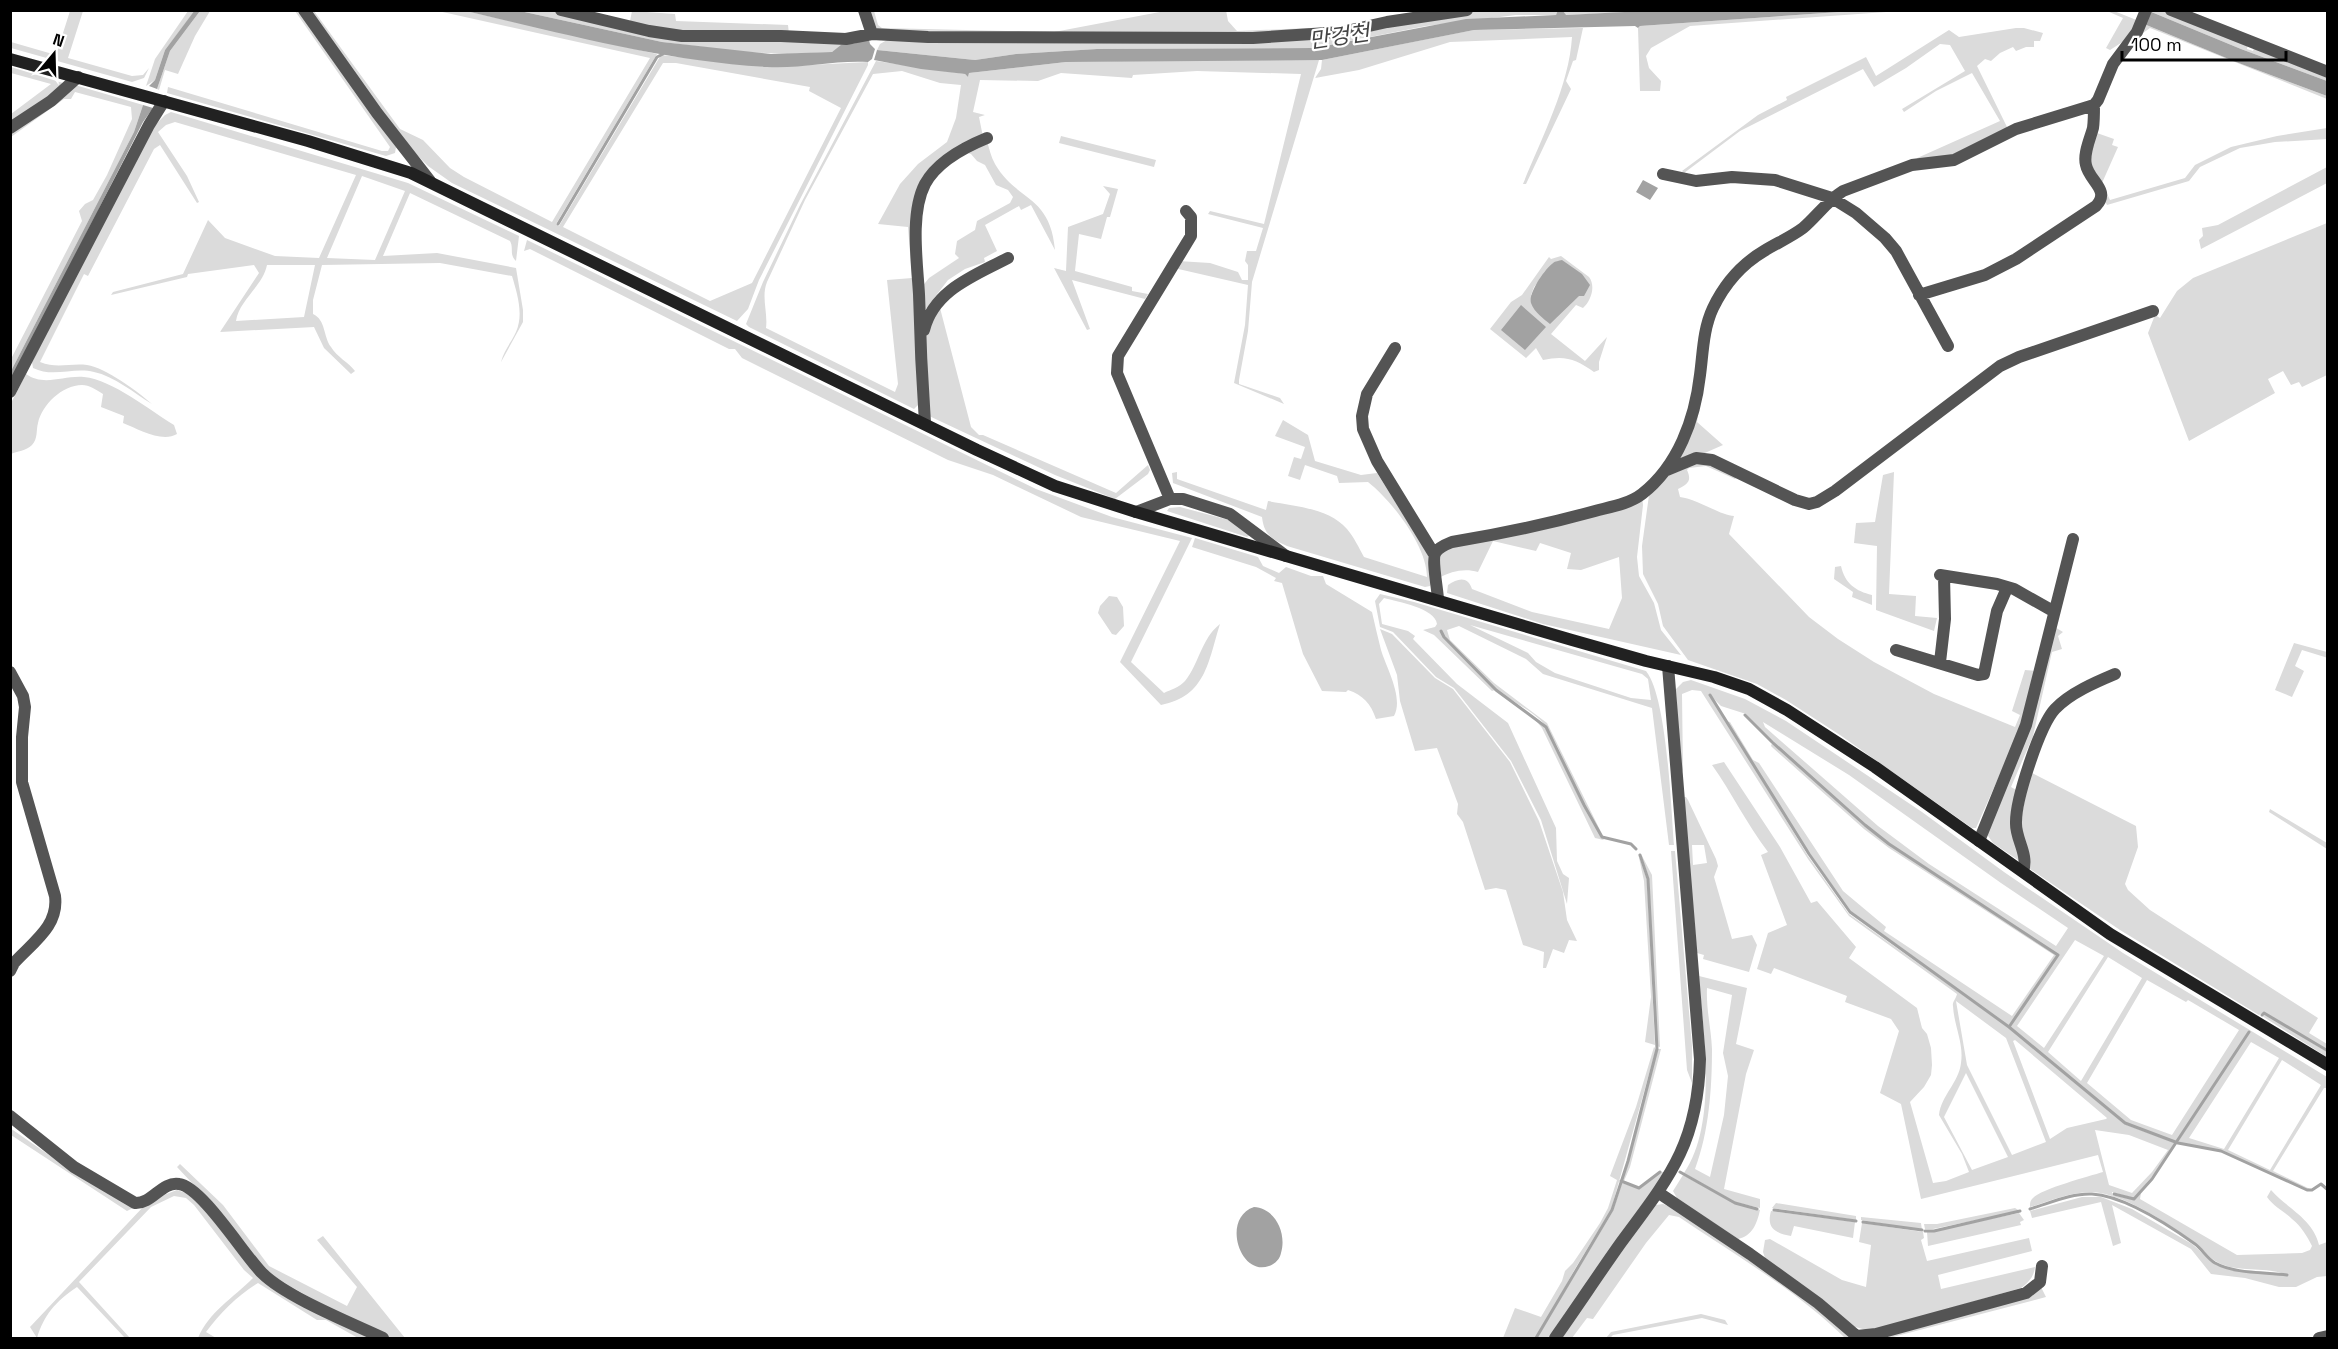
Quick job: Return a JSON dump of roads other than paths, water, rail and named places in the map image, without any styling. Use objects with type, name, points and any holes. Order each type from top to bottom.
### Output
[{"type":"main road","points":[[10,58],[389,165],[430,181],[1054,486],[1136,513],[1668,666],[1714,677],[1749,689],[1769,699],[1875,767],[2110,934],[2328,1065]]},
{"type":"street","points":[[304,10],[377,113],[430,181]]},
{"type":"street","points":[[561,10],[649,31],[682,36],[781,36],[846,39],[872,34],[928,37],[1253,38],[1342,32],[1387,22],[1467,10]]},
{"type":"street","points":[[864,10],[872,34]]},
{"type":"street","points":[[1434,554],[1452,542],[1542,525],[1626,502],[1641,495],[1673,460],[1691,420],[1699,385],[1707,322],[1721,294],[1753,258],[1805,226],[1832,198],[1843,191],[1912,165],[1954,160],[2016,129],[2094,105],[2113,64],[2138,32],[2146,10]]},
{"type":"street","points":[[2171,10],[2328,72]]},
{"type":"street","points":[[10,128],[51,101],[78,77]]},
{"type":"street","points":[[10,392],[149,125],[157,99]]},
{"type":"street","points":[[1919,295],[1985,275],[2016,259],[2096,206],[2102,198],[2102,192],[2088,170],[2085,159],[2093,125],[2094,105]]},
{"type":"street","points":[[925,423],[917,255],[920,198],[927,181],[944,163],[987,138]]},
{"type":"street","points":[[1664,174],[1696,181],[1732,177],[1775,180],[1832,198],[1856,213],[1885,238],[1896,251],[1948,346]]},
{"type":"street","points":[[1170,499],[1117,374],[1116,364],[1130,333],[1191,236],[1191,217],[1186,211]]},
{"type":"street","points":[[921,343],[928,316],[943,295],[1008,258]]},
{"type":"street","points":[[1665,471],[1696,458],[1713,460],[1795,501],[1817,502],[1848,482],[2000,366],[2019,357],[2153,311]]},
{"type":"street","points":[[1395,348],[1367,394],[1362,416],[1363,429],[1377,461],[1434,554],[1438,600]]},
{"type":"street","points":[[1136,513],[1170,499],[1183,499],[1230,514],[1287,557]]},
{"type":"street","points":[[1979,841],[2026,725],[2073,539]]},
{"type":"street","points":[[1940,662],[1945,619],[1942,576],[1997,584],[2033,599],[2053,611]]},
{"type":"street","points":[[1896,650],[1978,675],[1984,674],[1997,611],[2007,588]]},
{"type":"street","points":[[1555,1338],[1659,1193],[1681,1155],[1692,1125],[1699,1084],[1701,1059],[1668,666]]},
{"type":"street","points":[[10,672],[23,696],[25,707],[22,782],[56,906],[52,923],[14,963],[10,971]]},
{"type":"street","points":[[2023,871],[2025,860],[2015,821],[2025,779],[2043,729],[2061,703],[2115,674]]},
{"type":"street","points":[[10,1116],[74,1167],[135,1203],[148,1201],[170,1184],[180,1184],[188,1188],[218,1218],[263,1275],[304,1300],[382,1338]]},
{"type":"street","points":[[1659,1193],[1760,1261],[1818,1303],[1858,1337],[2026,1293],[2040,1282],[2042,1266]]},
{"type":"street","points":[[2319,1338],[2328,1336]]},
{"type":"waterway","points":[[558,224],[657,57],[663,54]]},
{"type":"waterway","points":[[1441,631],[1444,637],[1496,690],[1546,727],[1602,837],[1631,844],[1636,849]]},
{"type":"waterway","points":[[1710,695],[1809,854],[1850,912],[2009,1027],[2125,1123],[2178,1143],[2221,1151],[2307,1190],[2312,1190],[2321,1184],[2328,1190]]},
{"type":"waterway","points":[[1745,715],[1772,742],[1889,844],[2058,955],[2009,1027]]},
{"type":"waterway","points":[[1536,1338],[1612,1210],[1628,1161],[1657,1049],[1648,879],[1640,855]]},
{"type":"waterway","points":[[2262,1015],[2264,1013],[2328,1051]]},
{"type":"waterway","points":[[2114,1194],[2134,1199],[2152,1179],[2249,1032]]},
{"type":"waterway","points":[[1621,1181],[1639,1188],[1660,1172]]},
{"type":"waterway","points":[[1680,1172],[1735,1203],[1757,1209]]},
{"type":"waterway","points":[[2030,1209],[2077,1195],[2105,1196],[2132,1206],[2160,1221],[2195,1244],[2212,1261],[2223,1267],[2287,1275]]},
{"type":"waterway","points":[[1774,1210],[1856,1221]]},
{"type":"waterway","points":[[1925,1231],[1934,1231],[2020,1211]]},
{"type":"waterway","points":[[1863,1222],[1922,1230]]},
{"type":"water label","name":"만겅천","points":[[1339,36]]}]
